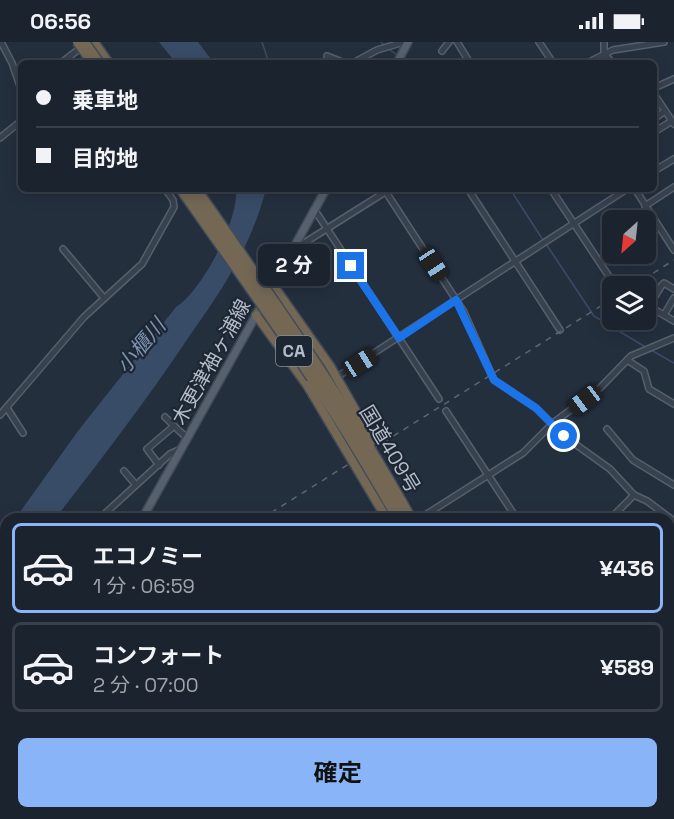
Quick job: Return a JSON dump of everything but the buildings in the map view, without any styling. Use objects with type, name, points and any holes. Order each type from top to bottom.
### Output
[{"type":"highway","points":[[77,42],[90,60]]},
{"type":"highway","points":[[85,42],[98,60]]},
{"type":"highway","points":[[94,42],[107,60]]},
{"type":"highway","name":"CA","points":[[182,192],[304,367],[394,513]]},
{"type":"highway","name":"CA","points":[[190,192],[304,354],[370,458],[402,513]]},
{"type":"highway","name":"国道409号","points":[[199,192],[314,358],[375,453],[410,513]]},
{"type":"highway","points":[[273,285],[330,366],[406,499],[411,513]]},
{"type":"highway","points":[[256,315],[307,385],[383,513]]},
{"type":"main road","points":[[398,60],[406,42]]},
{"type":"main road","name":"木更津袖ヶ浦線","points":[[145,513],[324,192]]},
{"type":"street","points":[[1,42],[18,80]]},
{"type":"street","points":[[66,60],[90,42]]},
{"type":"street","points":[[358,60],[377,50],[406,42]]},
{"type":"street","points":[[442,51],[448,42]]},
{"type":"street","points":[[457,42],[468,60]]},
{"type":"street","points":[[539,42],[551,60]]},
{"type":"street","points":[[604,42],[604,54],[610,60]]},
{"type":"street","points":[[593,60],[604,54],[664,42]]},
{"type":"street","points":[[327,56],[337,60]]},
{"type":"street","points":[[657,87],[674,80]]},
{"type":"street","points":[[657,98],[673,120],[657,130]]},
{"type":"street","points":[[657,117],[666,111]]},
{"type":"street","points":[[0,138],[18,123]]},
{"type":"street","points":[[657,169],[674,159]]},
{"type":"street","points":[[645,206],[674,187]]},
{"type":"street","points":[[0,415],[84,317],[142,264],[174,207],[167,192]]},
{"type":"street","points":[[292,251],[384,192]]},
{"type":"street","points":[[388,192],[456,300],[494,380],[536,408],[554,423],[564,436],[610,469],[634,495],[663,513]]},
{"type":"street","points":[[470,192],[560,330]]},
{"type":"street","points":[[553,192],[609,276]]},
{"type":"street","points":[[340,375],[622,192]]},
{"type":"street","points":[[637,192],[674,250]]},
{"type":"street","points":[[314,209],[439,399]]},
{"type":"street","points":[[63,249],[104,298]]},
{"type":"street","points":[[656,293],[664,283],[674,289]]},
{"type":"street","points":[[664,315],[674,298]]},
{"type":"street","points":[[656,310],[674,321]]},
{"type":"street","points":[[434,513],[523,453],[554,423],[600,388],[627,360],[674,338]]},
{"type":"street","points":[[627,360],[644,371],[649,389],[674,404]]},
{"type":"street","points":[[7,408],[23,433]]},
{"type":"street","points":[[446,411],[513,513]]},
{"type":"street","points":[[165,417],[187,438]]},
{"type":"street","points":[[159,465],[147,449],[174,426]]},
{"type":"street","points":[[607,429],[633,460],[674,485]]},
{"type":"street","points":[[106,513],[159,465],[181,449]]},
{"type":"street","points":[[124,471],[136,485]]},
{"type":"street","points":[[616,513],[634,495]]},
{"type":"water","points":[[159,42],[198,42],[212,60],[174,60]]},
{"type":"water","points":[[236,192],[265,192],[242,253],[211,305],[171,363],[60,513],[19,513],[78,431],[176,307],[197,286],[217,254],[232,218]]},
{"type":"waterway","points":[[262,42],[268,60]]},
{"type":"waterway","points":[[381,42],[385,46]]},
{"type":"waterway","points":[[389,49],[397,55]]},
{"type":"waterway","points":[[512,192],[543,240]]},
{"type":"waterway","points":[[546,244],[594,316],[647,348]]},
{"type":"waterway","points":[[651,350],[674,363]]},
{"type":"railway","points":[[649,276],[674,260]]},
{"type":"railway","points":[[271,513],[602,305]]},
{"type":"route","points":[[351,266],[399,338],[456,300],[464,312],[494,380],[536,408],[554,423],[564,436]]},
{"type":"water label","name":"小櫃川","points":[[141,346]]}]
